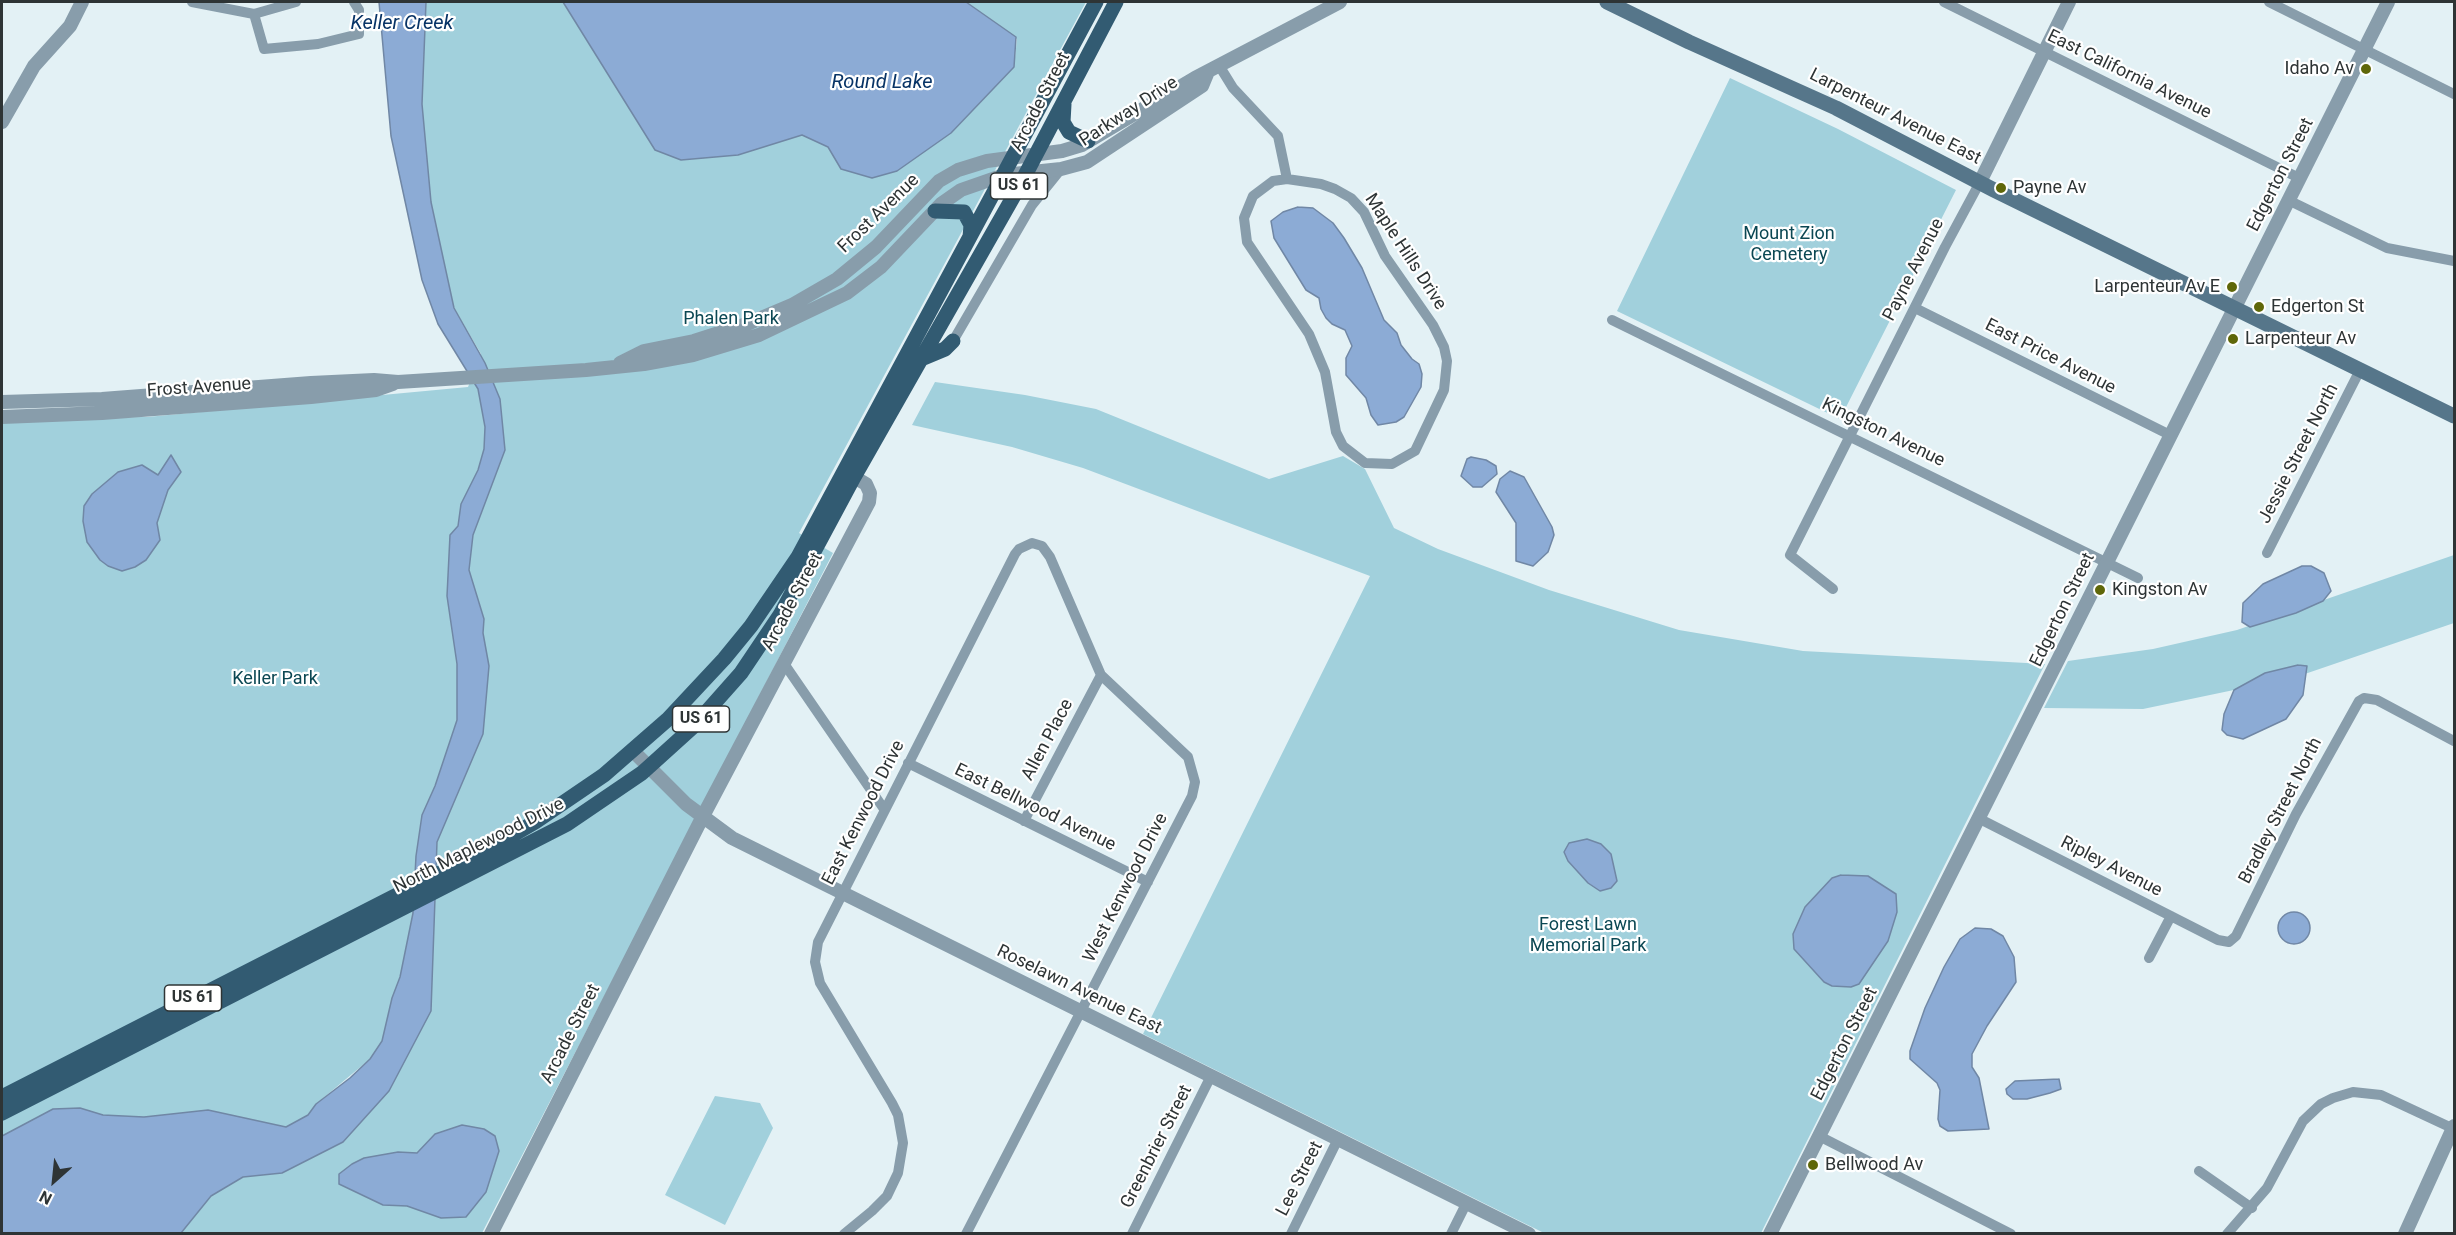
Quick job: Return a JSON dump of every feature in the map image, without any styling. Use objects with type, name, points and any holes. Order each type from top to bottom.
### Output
[{"type":"main road","name":"Arcade Street","points":[[913,364],[970,238],[1096,2]]},
{"type":"main road","name":"Arcade Street","points":[[849,475],[1026,173],[1116,2]]},
{"type":"main road","name":"Larpenteur Avenue East","points":[[1607,2],[1689,42],[1828,103],[1980,182],[2454,416]]},
{"type":"main road","points":[[1064,101],[1063,123],[1069,132],[1088,141]]},
{"type":"main road","points":[[934,211],[964,212],[971,225],[970,238]]},
{"type":"main road","points":[[913,364],[945,349],[953,341]]},
{"type":"main road","name":"North Maplewood Drive","points":[[463,868],[535,822],[633,751],[696,690],[750,627],[798,558],[849,475]]},
{"type":"main road","name":"North Maplewood Drive","points":[[2,1113],[463,868],[567,824],[649,768],[715,704],[764,640],[849,475]]},
{"type":"main road","name":"North Maplewood Drive","points":[[2,1097],[385,909]]},
{"type":"street","points":[[2,122],[34,66],[70,26],[82,2]]},
{"type":"street","points":[[192,2],[254,14],[296,2]]},
{"type":"street","points":[[254,14],[264,49],[318,44],[359,34],[359,10],[354,2]]},
{"type":"street","points":[[1084,2],[1087,19]]},
{"type":"street","name":"Parkway Drive","points":[[1036,155],[1062,151],[1088,141],[1195,78],[1207,74],[1340,2]]},
{"type":"street","name":"East California Avenue","points":[[1944,2],[2299,178]]},
{"type":"street","name":"Payne Avenue","points":[[1833,589],[1790,555],[2069,2]]},
{"type":"street","points":[[2269,2],[2454,94]]},
{"type":"street","name":"Edgerton Street","points":[[1770,1233],[2388,2]]},
{"type":"street","points":[[1220,66],[1233,88],[1278,136],[1287,179]]},
{"type":"street","name":"Parkway Drive","points":[[1026,173],[1060,169],[1087,162],[1202,86],[1207,74]]},
{"type":"street","name":"Frost Avenue","points":[[619,364],[644,351],[694,340],[747,324],[792,305],[837,279],[876,247],[939,181],[958,170],[987,161],[1036,155]]},
{"type":"street","points":[[953,341],[1032,205],[1060,169]]},
{"type":"street","name":"Frost Avenue","points":[[2,402],[102,399],[321,382],[429,380],[619,364],[644,364],[693,355],[759,335],[847,293],[881,267],[934,211],[961,190],[1004,175],[1026,173]]},
{"type":"street","name":"Maple Hills Drive","points":[[1287,179],[1321,184],[1336,189],[1351,198],[1364,212],[1385,256],[1444,346],[1447,361],[1444,390],[1415,451],[1392,464],[1365,463],[1343,446],[1336,432],[1325,372],[1309,334],[1247,242],[1244,218],[1253,196],[1273,181],[1287,179]]},
{"type":"street","points":[[2288,200],[2387,248],[2454,261]]},
{"type":"street","name":"East Price Avenue","points":[[1915,308],[2170,435]]},
{"type":"street","name":"Kingston Avenue","points":[[1612,320],[1851,435],[2138,578]]},
{"type":"street","name":"Jessie Street North","points":[[2268,553],[2360,370]]},
{"type":"street","name":"Frost Avenue","points":[[2,417],[102,413],[311,397],[376,390],[398,382]]},
{"type":"street","name":"Arcade Street","points":[[491,1233],[702,818],[869,502],[870,493],[866,484],[849,475]]},
{"type":"street","name":"East Kenwood Drive","points":[[844,1233],[872,1212],[886,1196],[898,1173],[903,1143],[898,1115],[892,1103],[824,991],[817,973],[818,942],[1015,554],[1025,545],[1035,544],[1047,551],[1101,675]]},
{"type":"street","points":[[783,662],[884,809]]},
{"type":"street","name":"Allen Place","points":[[1024,821],[1101,675]]},
{"type":"street","name":"West Kenwood Drive","points":[[966,1233],[1192,796],[1195,782],[1188,757],[1101,675]]},
{"type":"street","name":"Bradley Street North","points":[[2229,942],[2236,936],[2296,814],[2356,705],[2364,698],[2377,700],[2454,741]]},
{"type":"street","name":"Roselawn Avenue East","points":[[633,751],[702,818],[732,838],[1529,1233]]},
{"type":"street","name":"East Bellwood Avenue","points":[[908,763],[1148,882]]},
{"type":"street","name":"Ripley Avenue","points":[[1978,818],[2218,940],[2229,942]]},
{"type":"street","points":[[2149,958],[2170,916]]},
{"type":"street","name":"Greenbrier Street","points":[[1132,1233],[1211,1076]]},
{"type":"street","points":[[2227,1233],[2252,1208],[2267,1188],[2303,1121],[2321,1104],[2353,1092],[2381,1095],[2454,1128],[2405,1233]]},
{"type":"street","points":[[1819,1136],[2011,1233]]},
{"type":"street","name":"Lee Street","points":[[1291,1233],[1338,1139]]},
{"type":"street","points":[[2199,1172],[2252,1208]]},
{"type":"street","points":[[1451,1233],[1467,1202]]},
{"type":"green space","name":"Keller Park","points":[[426,2],[563,2],[655,150],[681,160],[738,155],[802,135],[828,147],[841,169],[951,133],[1014,67],[1017,39],[966,2],[1086,2],[799,533],[833,553],[482,1233],[181,1233],[211,1196],[243,1177],[282,1173],[431,1011],[433,903],[392,998],[382,1041],[370,1059],[316,1104],[308,1115],[286,1127],[208,1110],[144,1117],[103,1115],[80,1108],[53,1109],[2,1136],[2,418],[147,417],[468,387],[481,354],[454,308],[431,202],[422,104]]},
{"type":"green space","name":"Mount Zion Cemetery","points":[[1730,78],[1838,129],[1956,190],[1840,419],[1617,311]]},
{"type":"green space","name":"Forest Lawn Memorial Park","points":[[935,382],[1025,395],[1096,409],[1269,479],[1343,456],[1365,469],[1394,528],[1438,549],[1549,590],[1679,630],[1803,651],[2045,664],[1761,1233],[1544,1233],[1143,1034],[1370,576],[1083,468],[1012,447],[912,425]]},
{"type":"green space","points":[[2454,555],[2454,623],[2296,677],[2143,709],[2044,708],[2068,661],[2153,649],[2237,630]]},
{"type":"green space","points":[[715,1096],[760,1103],[773,1128],[725,1225],[665,1195]]},
{"type":"water","name":"Keller Creek","points":[[379,2],[426,2],[422,104],[431,202],[454,308],[485,363],[500,399],[505,450],[473,535],[469,570],[484,619],[483,633],[489,666],[483,734],[437,842],[431,1011],[389,1091],[343,1142],[282,1173],[243,1177],[211,1196],[181,1233],[2,1234],[2,1136],[53,1109],[80,1108],[103,1115],[144,1117],[208,1110],[286,1127],[308,1115],[316,1104],[350,1078],[370,1059],[382,1041],[392,998],[400,977],[413,913],[416,856],[422,815],[435,786],[457,720],[457,664],[447,596],[450,535],[458,526],[461,504],[478,470],[484,449],[485,427],[478,389],[438,324],[422,280],[391,136]]},
{"type":"water","name":"Round Lake","points":[[563,2],[966,2],[1016,37],[1014,67],[951,133],[897,171],[872,178],[841,169],[828,147],[802,135],[738,155],[681,160],[655,150]]},
{"type":"water","points":[[1298,207],[1313,208],[1333,223],[1362,268],[1384,320],[1397,333],[1401,345],[1412,359],[1419,364],[1422,374],[1421,387],[1404,417],[1396,422],[1378,425],[1371,415],[1366,398],[1346,375],[1346,358],[1352,346],[1345,330],[1332,324],[1326,318],[1319,298],[1306,290],[1274,238],[1271,221],[1283,212]]},
{"type":"water","points":[[171,455],[181,472],[168,490],[157,523],[160,540],[146,560],[135,567],[122,571],[108,566],[100,560],[87,542],[83,521],[84,506],[92,494],[118,472],[142,465],[158,475]]},
{"type":"water","points":[[1471,457],[1486,460],[1496,466],[1497,474],[1482,487],[1473,487],[1461,476],[1467,459]]},
{"type":"water","points":[[1510,471],[1524,477],[1552,527],[1554,535],[1548,552],[1533,566],[1516,561],[1516,523],[1496,492],[1500,479]]},
{"type":"water","points":[[2302,566],[2311,566],[2324,573],[2331,591],[2323,601],[2296,613],[2250,627],[2242,622],[2243,603],[2263,584]]},
{"type":"water","points":[[2298,665],[2307,666],[2303,695],[2286,719],[2243,739],[2227,735],[2222,730],[2224,714],[2234,690],[2265,673]]},
{"type":"water","points":[[1587,839],[1601,844],[1611,854],[1617,881],[1611,888],[1600,891],[1588,883],[1568,861],[1564,852],[1569,843]]},
{"type":"water","points":[[1841,875],[1868,876],[1896,894],[1897,912],[1888,941],[1859,984],[1851,987],[1832,986],[1824,982],[1794,949],[1793,934],[1805,907],[1832,878]]},
{"type":"water","points":[[2294,912],[2305,917],[2310,928],[2305,939],[2294,944],[2283,939],[2278,928],[2283,917]]},
{"type":"water","points":[[1975,928],[1991,929],[2003,936],[2014,957],[2016,982],[1987,1026],[1972,1054],[1972,1067],[1979,1078],[1989,1129],[1948,1131],[1940,1126],[1938,1119],[1940,1090],[1937,1083],[1910,1059],[1910,1051],[1925,1008],[1944,967],[1960,939]]},
{"type":"water","points":[[2059,1079],[2061,1089],[2050,1093],[2027,1099],[2013,1099],[2007,1094],[2006,1089],[2015,1081]]},
{"type":"water","points":[[462,1125],[484,1129],[495,1136],[499,1151],[486,1192],[466,1217],[441,1218],[407,1206],[383,1205],[339,1184],[339,1174],[364,1158],[398,1152],[417,1153],[435,1134]]},
{"type":"place","name":"Idaho Av","points":[[2366,69]]},
{"type":"place","name":"Payne Av","points":[[2001,188]]},
{"type":"place","name":"Larpenteur Av E","points":[[2232,287]]},
{"type":"place","name":"Edgerton St","points":[[2259,307]]},
{"type":"place","name":"Larpenteur Av","points":[[2233,339]]},
{"type":"place","name":"Kingston Av","points":[[2100,590]]},
{"type":"place","name":"Bellwood Av","points":[[1813,1165]]},
{"type":"park label","name":"Phalen Park","points":[[731,319]]}]
